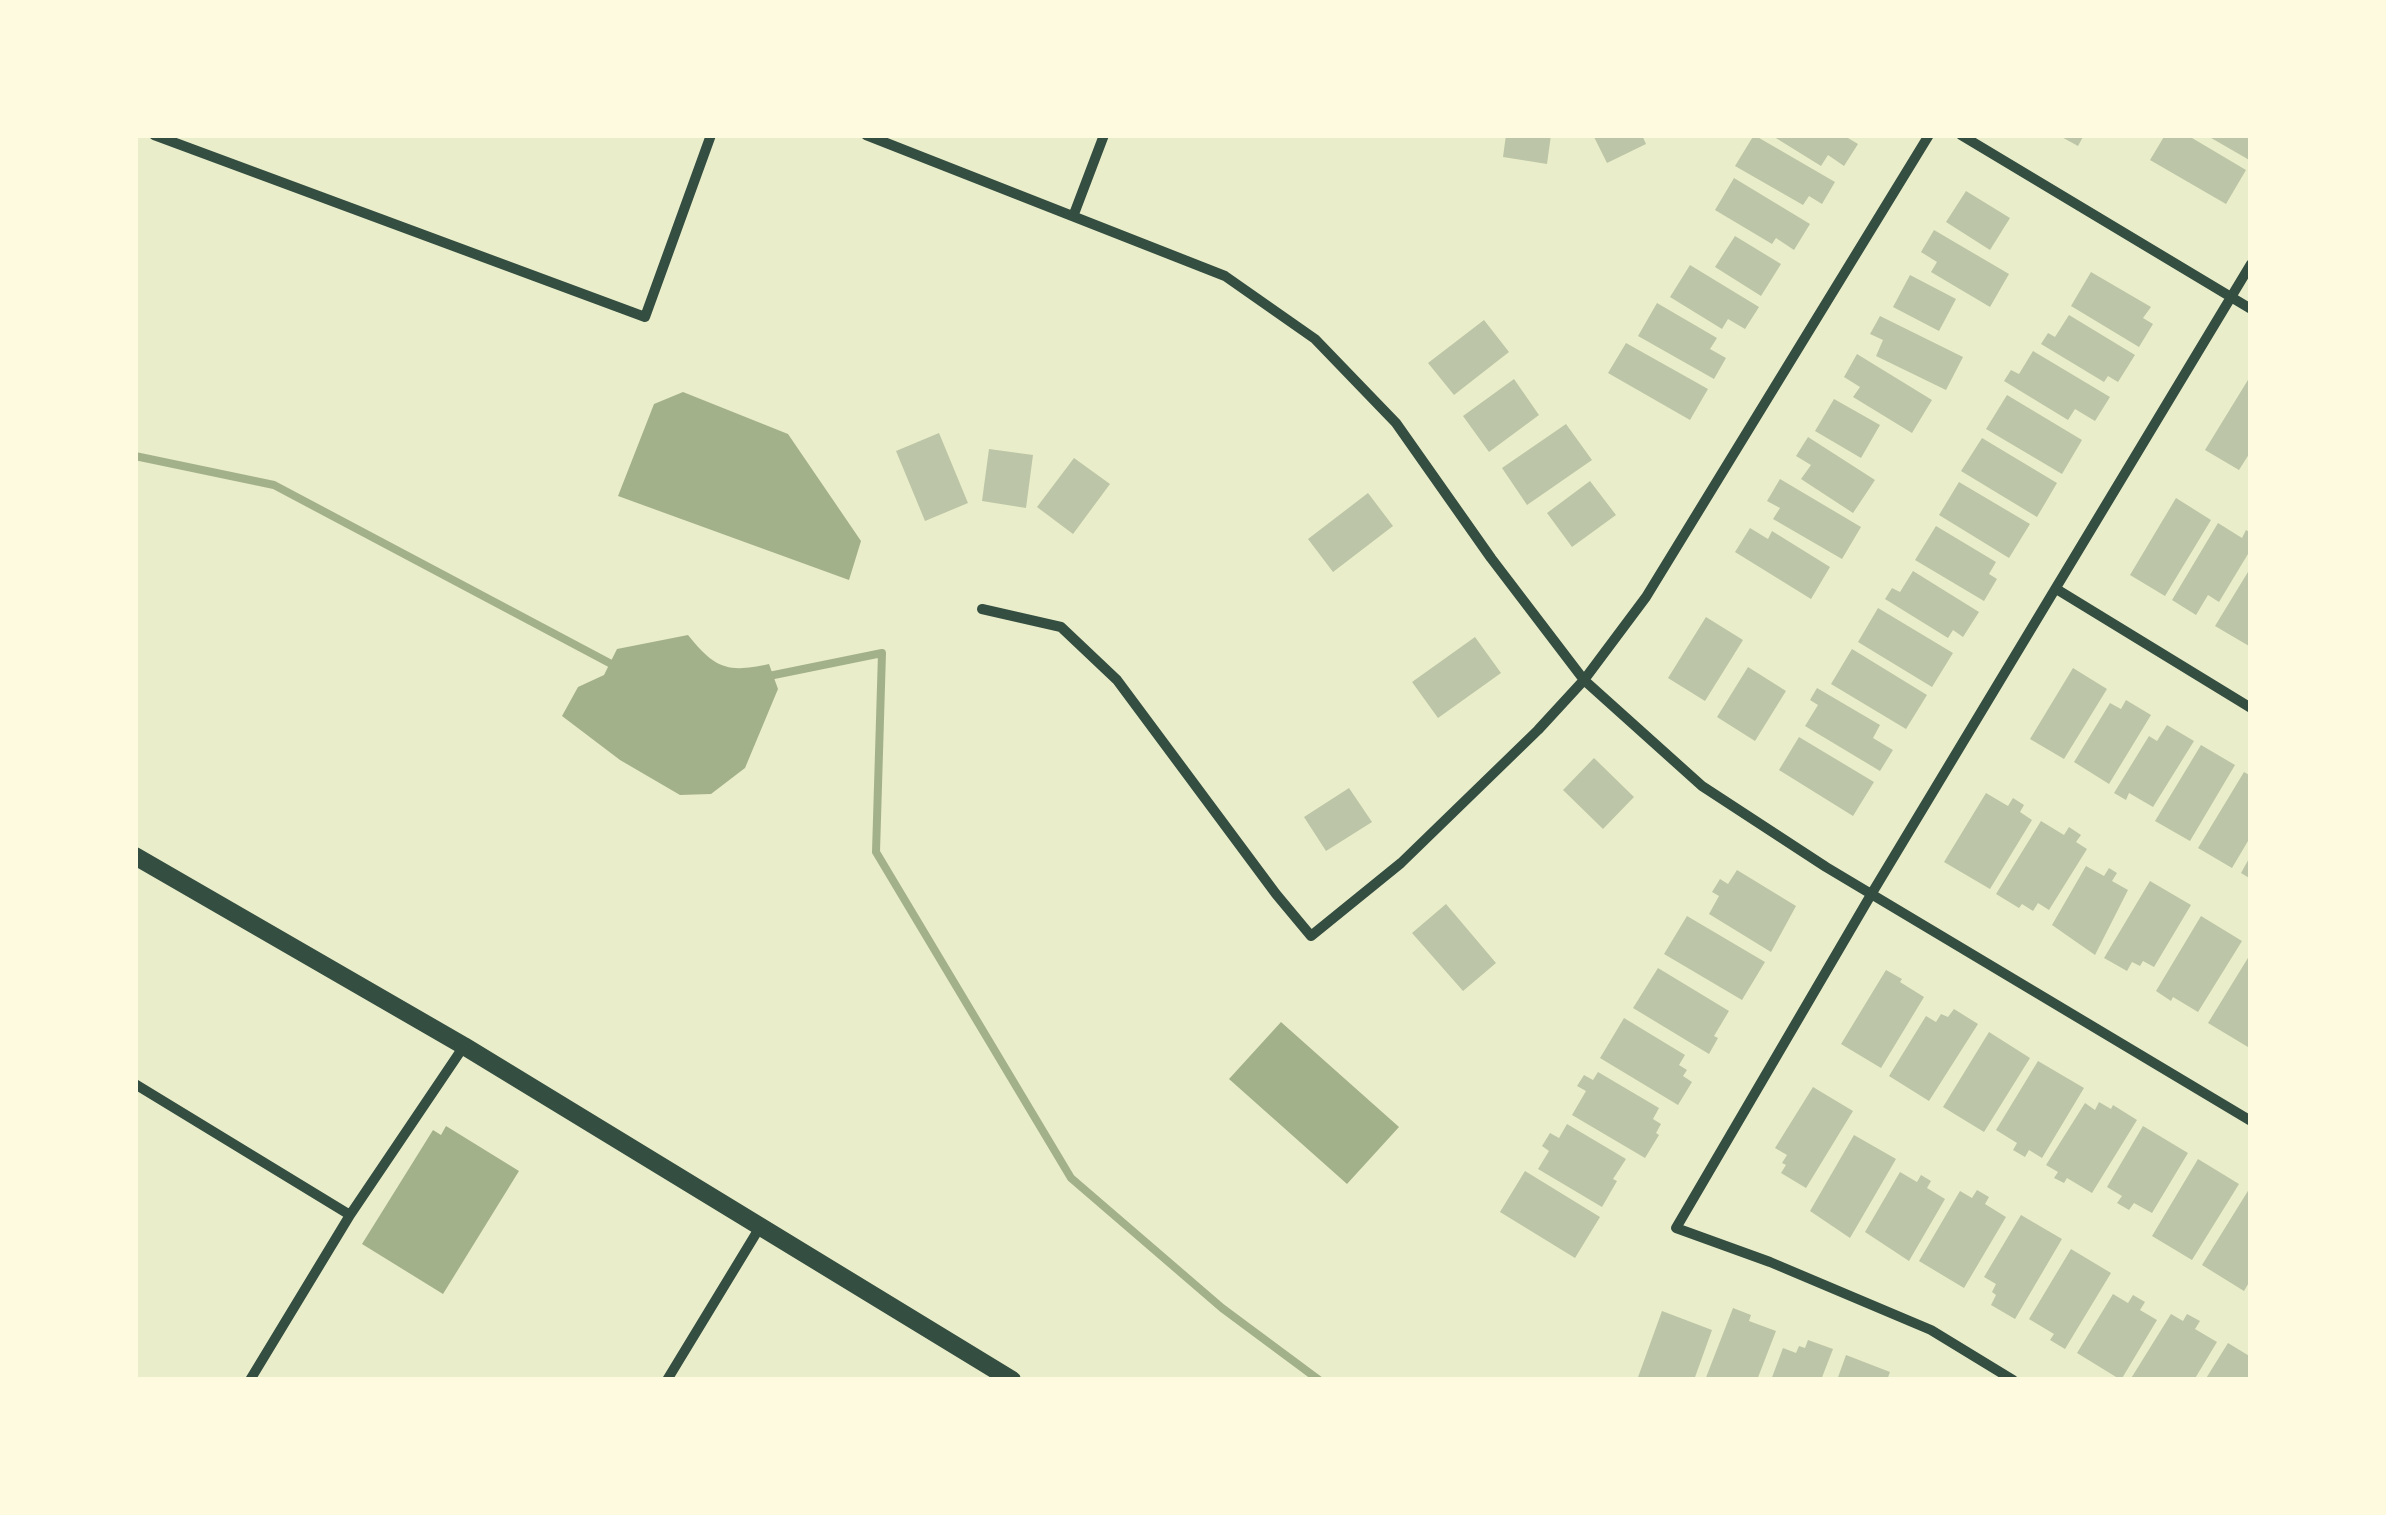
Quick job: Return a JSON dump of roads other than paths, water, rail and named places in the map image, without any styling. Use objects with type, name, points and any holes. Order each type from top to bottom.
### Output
[{"type":"street","points":[[154,135],[645,317],[711,135]]},
{"type":"street","points":[[866,135],[1226,276],[1314,338],[1396,423],[1491,558],[1584,680],[1702,786],[1872,894],[2251,1121]]},
{"type":"street","points":[[1074,214],[1104,135]]},
{"type":"street","points":[[982,609],[1061,627],[1117,680],[1276,894],[1311,934],[1401,863],[1584,680],[1646,597],[1929,135]]},
{"type":"street","points":[[1961,135],[2251,309]]},
{"type":"street","points":[[2013,1380],[1931,1330],[1770,1262],[1676,1228],[2251,264]]},
{"type":"street","points":[[2058,590],[2251,708]]},
{"type":"street","points":[[135,856],[464,1046],[1012,1380]]},
{"type":"street","points":[[250,1380],[350,1215],[464,1046]]},
{"type":"street","points":[[135,1084],[350,1215]]},
{"type":"street","points":[[667,1380],[760,1226]]},
{"type":"waterway","points":[[135,456],[274,485],[617,667]]},
{"type":"waterway","points":[[764,677],[882,653],[876,852],[1071,1178],[1222,1308],[1319,1380]]}]
